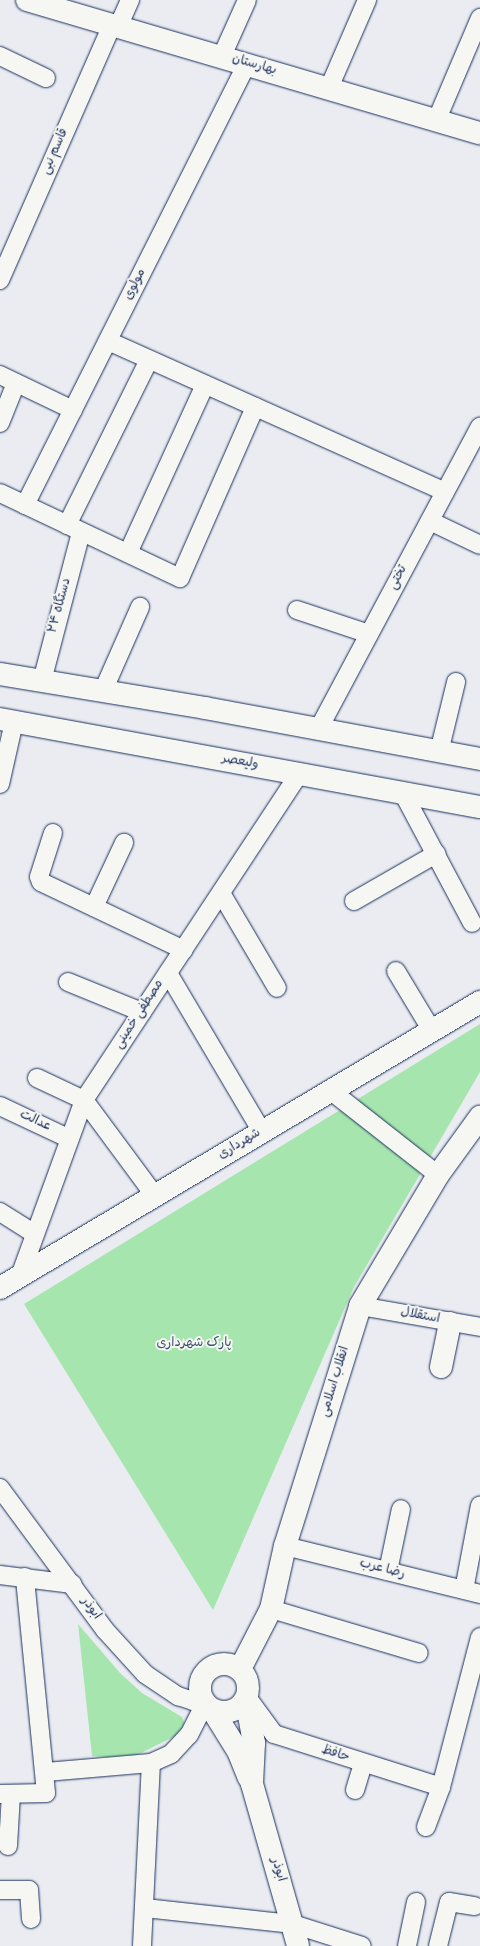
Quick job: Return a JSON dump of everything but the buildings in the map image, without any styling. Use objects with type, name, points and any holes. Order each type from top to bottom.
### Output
[{"type":"main road","name":"بهارستان","points":[[27,0],[437,119],[480,133]]},
{"type":"main road","points":[[0,674],[480,758]]},
{"type":"main road","name":"ولیعصر","points":[[7,720],[480,807]]},
{"type":"main road","name":"شهرداری","points":[[0,1288],[480,1002]]},
{"type":"main road","name":"انقلاب اسلامی","points":[[240,1669],[270,1608],[285,1546],[360,1306],[438,1175],[480,1118]]},
{"type":"main road","points":[[441,1366],[450,1322]]},
{"type":"main road","points":[[205,1706],[231,1710],[246,1698],[248,1681],[240,1669],[226,1664],[212,1667],[206,1672],[200,1685],[205,1706],[238,1751],[252,1784]]},
{"type":"main road","name":"ابوذر","points":[[246,1698],[254,1742],[252,1784],[298,1946]]},
{"type":"street","name":"قاسم نبی","points":[[0,280],[115,26],[130,0]]},
{"type":"street","points":[[222,56],[247,0]]},
{"type":"street","points":[[328,88],[367,0]]},
{"type":"street","points":[[437,119],[480,18]]},
{"type":"street","points":[[0,56],[46,78]]},
{"type":"street","name":"مولوی","points":[[25,505],[248,64]]},
{"type":"street","points":[[108,341],[445,492]]},
{"type":"street","name":"۲۴ دستگاه","points":[[42,681],[74,528],[149,360]]},
{"type":"street","points":[[0,375],[73,410]]},
{"type":"street","points":[[0,423],[16,383]]},
{"type":"street","points":[[128,554],[205,385]]},
{"type":"street","points":[[0,493],[180,578],[255,407]]},
{"type":"street","name":"تختی","points":[[318,730],[480,427]]},
{"type":"street","points":[[430,521],[480,546]]},
{"type":"street","points":[[103,691],[140,607]]},
{"type":"street","points":[[297,610],[369,634]]},
{"type":"street","points":[[439,752],[456,682]]},
{"type":"street","points":[[0,784],[7,720]]},
{"type":"street","name":"مصطفی خمینی","points":[[20,1276],[84,1100],[300,774]]},
{"type":"street","points":[[403,793],[472,923]]},
{"type":"street","points":[[53,833],[39,880],[184,950]]},
{"type":"street","points":[[94,907],[124,843]]},
{"type":"street","points":[[354,901],[436,854]]},
{"type":"street","points":[[221,892],[276,988]]},
{"type":"street","points":[[396,971],[432,1030]]},
{"type":"street","points":[[168,973],[262,1132]]},
{"type":"street","points":[[68,982],[142,1012]]},
{"type":"street","points":[[37,1078],[84,1100],[155,1196]]},
{"type":"street","points":[[331,1091],[438,1175]]},
{"type":"street","name":"عدالت","points":[[0,1106],[70,1139]]},
{"type":"street","points":[[0,1212],[35,1234]]},
{"type":"street","name":"استقلال","points":[[360,1306],[480,1328]]},
{"type":"street","name":"ابوذر","points":[[0,1488],[105,1630],[145,1674],[178,1696],[205,1706]]},
{"type":"street","points":[[472,1592],[480,1505]]},
{"type":"street","points":[[388,1571],[401,1509]]},
{"type":"street","name":"رضا عرب","points":[[285,1546],[472,1592]]},
{"type":"street","points":[[0,1575],[72,1584]]},
{"type":"street","points":[[8,1846],[6,1794],[46,1793],[46,1772],[25,1577]]},
{"type":"street","points":[[270,1608],[419,1653]]},
{"type":"street","points":[[426,1827],[440,1787],[480,1636]]},
{"type":"street","name":"حافظ","points":[[246,1698],[274,1734],[363,1764],[440,1787]]},
{"type":"street","points":[[46,1772],[151,1764],[176,1749],[189,1735],[205,1706]]},
{"type":"street","points":[[142,1946],[151,1764]]},
{"type":"street","points":[[355,1790],[363,1764]]},
{"type":"street","points":[[0,1890],[28,1890],[32,1919]]},
{"type":"street","points":[[407,1946],[416,1902]]},
{"type":"street","points":[[438,1946],[449,1902],[475,1906]]},
{"type":"street","points":[[145,1908],[293,1924],[362,1946]]},
{"type":"green space","name":"پارک شهرداری","points":[[480,1024],[480,1072],[354,1287],[213,1610],[24,1304]]},
{"type":"green space","points":[[78,1624],[120,1673],[142,1693],[182,1717],[185,1724],[181,1733],[129,1759],[92,1756]]}]
